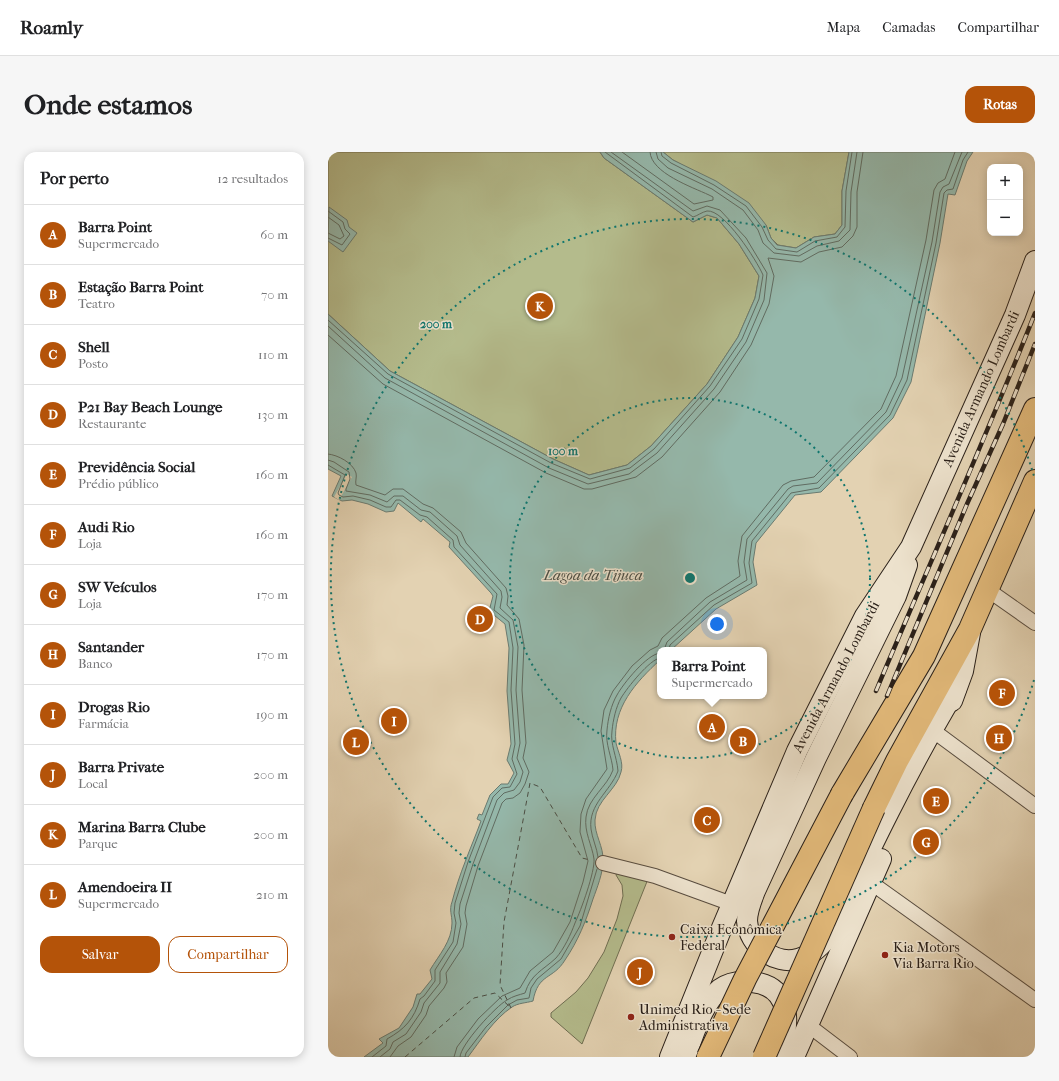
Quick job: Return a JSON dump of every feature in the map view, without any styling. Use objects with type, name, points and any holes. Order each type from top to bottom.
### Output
[{"type":"highway","points":[[708,1057],[745,979],[842,794],[924,656],[1035,409]]},
{"type":"highway","points":[[764,1057],[874,808],[900,754],[970,629],[1035,481]]},
{"type":"main road","name":"Avenida Armando Lombardi","points":[[670,1057],[732,904],[794,758],[828,686],[865,616],[910,547],[1015,315],[1035,260]]},
{"type":"main road","points":[[910,547],[905,575],[896,596],[774,847],[749,908],[747,921],[749,931],[757,946],[766,953],[776,958],[786,960],[799,959],[820,947],[828,937],[889,812],[956,689]]},
{"type":"main road","points":[[794,1057],[870,882],[939,735],[956,689],[968,650],[970,629]]},
{"type":"main road","points":[[685,1057],[711,999],[721,988],[732,983],[744,981],[758,982],[772,988],[781,996],[786,1009],[786,1030],[778,1057]]},
{"type":"street","points":[[988,590],[1035,623]]},
{"type":"street","points":[[939,735],[1035,806]]},
{"type":"street","points":[[603,863],[655,876],[732,904]]},
{"type":"street","points":[[870,882],[1035,1000]]},
{"type":"street","points":[[808,1025],[850,1057]]},
{"type":"green space","points":[[328,152],[600,152],[604,158],[693,222],[707,215],[717,218],[739,244],[759,276],[755,298],[738,337],[707,384],[651,446],[627,465],[589,475],[553,459],[390,371],[328,314]]},
{"type":"green space","points":[[663,152],[849,152],[842,191],[842,225],[835,234],[814,237],[796,248],[778,245],[771,238],[766,225],[690,169],[673,160]]},
{"type":"green space","points":[[617,871],[648,879],[582,1044],[551,1017],[551,1013],[576,992],[588,978],[604,952],[617,919],[623,896],[622,885],[616,875]]},
{"type":"water","name":"Lagoa da Tijuca","points":[[600,152],[663,152],[673,160],[716,181],[749,203],[766,225],[771,238],[777,245],[796,248],[814,237],[835,234],[842,225],[842,191],[849,152],[973,152],[967,161],[955,195],[948,194],[940,243],[911,382],[893,418],[821,492],[795,495],[756,543],[753,562],[757,585],[716,609],[674,647],[657,647],[657,663],[634,687],[622,707],[616,730],[616,743],[622,769],[619,778],[599,807],[595,820],[603,856],[601,875],[588,915],[574,946],[565,960],[556,971],[542,981],[538,986],[533,1001],[517,1005],[505,1012],[488,1030],[468,1057],[364,1057],[383,1043],[379,1039],[399,1028],[413,1007],[417,994],[420,994],[432,979],[430,970],[450,936],[452,923],[451,905],[481,821],[477,819],[479,814],[482,815],[490,795],[501,784],[508,784],[514,773],[507,760],[511,744],[507,691],[509,648],[505,624],[489,611],[493,596],[449,547],[450,542],[423,519],[421,522],[398,503],[394,511],[386,512],[368,504],[352,500],[342,501],[332,496],[341,476],[328,469],[328,314],[390,371],[553,459],[589,475],[627,465],[651,446],[707,384],[738,337],[755,298],[759,276],[739,244],[717,218],[707,215],[693,222],[604,158]]},
{"type":"water","points":[[329,207],[347,220],[349,227],[357,233],[343,252],[328,241]]},
{"type":"pier","points":[[347,474],[352,477],[339,500],[334,497]]},
{"type":"ferry route","points":[[511,1008],[500,985],[504,922],[530,783],[540,787],[582,858],[590,860]]},
{"type":"ferry route","points":[[405,1057],[474,998],[495,993],[510,1007]]},
{"type":"railway","points":[[876,691],[977,455],[1035,313]]},
{"type":"railway","points":[[887,696],[967,504],[1003,424],[1035,344]]},
{"type":"place","name":"Marina Barra Clube","points":[[540,306]]},
{"type":"place","name":"P21 Bay Beach Lounge","points":[[480,619]]},
{"type":"place","name":"Audi Rio","points":[[1002,693]]},
{"type":"place","name":"Drogas Rio","points":[[394,721]]},
{"type":"place","name":"Barra Point","points":[[712,727]]},
{"type":"place","name":"Santander","points":[[999,738]]},
{"type":"place","name":"Estação Barra Point","points":[[743,741]]},
{"type":"place","name":"Amendoeira II","points":[[356,742]]},
{"type":"place","name":"Previdência Social","points":[[936,801]]},
{"type":"place","name":"Shell","points":[[707,820]]},
{"type":"place","name":"SW Veículos","points":[[926,842]]},
{"type":"place","name":"Caixa Econômica Federal","points":[[672,937]]},
{"type":"place","name":"Kia Motors Via Barra Rio","points":[[885,955]]},
{"type":"place","name":"Barra Private","points":[[640,972]]},
{"type":"place","name":"Unimed Rio - Sede Administrativa","points":[[631,1017]]}]
